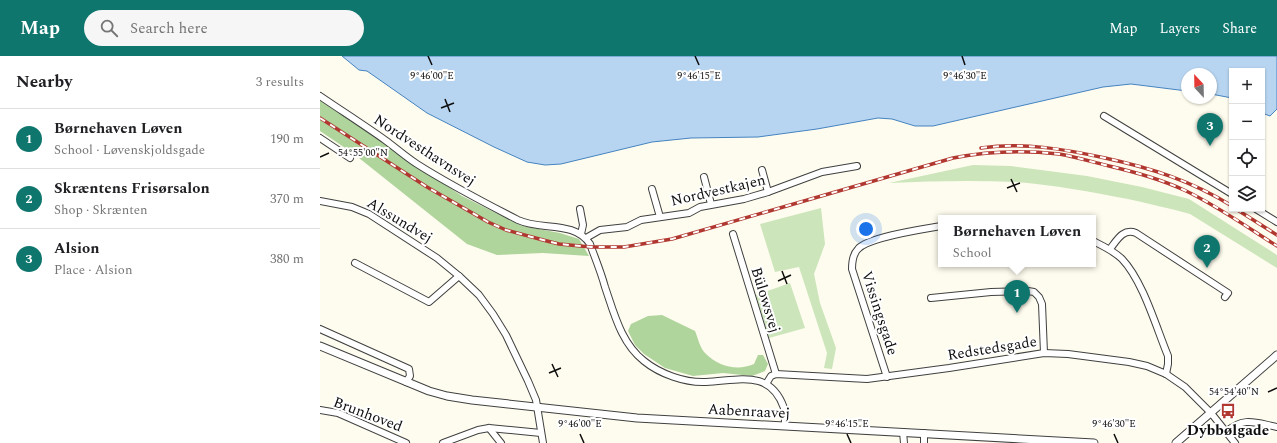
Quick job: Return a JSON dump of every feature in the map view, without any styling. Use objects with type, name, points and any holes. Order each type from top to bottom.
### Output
[{"type":"street","name":"Nordvesthavnsvej","points":[[320,96],[385,140],[415,163],[466,194],[524,223],[536,226],[562,228],[584,236]]},
{"type":"street","points":[[1104,116],[1229,192]]},
{"type":"street","points":[[320,138],[350,158]]},
{"type":"street","name":"Nordvestkajen","points":[[584,236],[600,230],[627,227],[641,220],[660,216],[689,213],[700,207],[711,204],[744,199],[768,192],[822,172],[857,166]]},
{"type":"street","points":[[762,170],[768,192]]},
{"type":"street","points":[[704,177],[711,204]]},
{"type":"street","points":[[652,189],[660,216]]},
{"type":"street","name":"Alssundvej","points":[[320,201],[352,207],[369,214],[437,258],[479,295],[493,314],[506,336],[528,381],[536,400],[536,408],[543,443]]},
{"type":"street","points":[[580,209],[584,236],[590,244],[618,326],[629,345],[644,361],[662,372],[684,380],[705,382],[741,378],[756,380],[766,384],[776,394],[784,409],[785,426]]},
{"type":"street","points":[[1261,212],[1277,222]]},
{"type":"street","name":"Vissingsgade","points":[[887,377],[852,269],[854,255],[863,244],[908,232],[938,227]]},
{"type":"street","points":[[1110,249],[1126,232],[1130,231],[1136,233],[1228,293],[1225,297]]},
{"type":"street","name":"Bülowsvej","points":[[733,234],[776,374]]},
{"type":"street","points":[[1096,242],[1110,249],[1122,259],[1139,283],[1168,356],[1166,374]]},
{"type":"street","points":[[355,263],[429,302],[459,276]]},
{"type":"street","points":[[931,298],[991,292],[1034,292],[1039,297],[1042,304],[1044,352]]},
{"type":"street","points":[[320,329],[409,369],[410,376],[406,382]]},
{"type":"street","name":"Aabenraavej","points":[[320,346],[429,391],[447,396],[536,408],[638,418],[1094,443]]},
{"type":"street","name":"Redstedsgade","points":[[776,374],[867,379],[1044,352],[1128,362],[1147,366],[1166,374],[1185,386],[1211,413],[1235,443]]},
{"type":"street","points":[[1176,443],[1277,355]]},
{"type":"street","points":[[766,384],[772,376],[776,374]]},
{"type":"street","name":"Brunhoved","points":[[320,410],[338,413],[406,443]]},
{"type":"street","points":[[1226,432],[1234,425],[1246,422],[1277,427]]},
{"type":"street","points":[[443,443],[478,430],[489,428],[502,428],[542,434]]},
{"type":"street","points":[[489,428],[501,443]]},
{"type":"street","points":[[903,432],[904,443]]},
{"type":"street","points":[[924,433],[924,443]]},
{"type":"green space","points":[[320,100],[462,196],[522,226],[560,233],[579,239],[589,256],[543,253],[497,255],[467,244],[354,154],[320,131]]},
{"type":"green space","points":[[973,165],[1011,166],[1087,176],[1142,187],[1189,199],[1277,255],[1277,268],[1190,214],[1128,199],[1086,191],[1016,182],[952,181],[889,183]]},
{"type":"green space","points":[[821,208],[825,244],[814,274],[820,303],[836,348],[832,369],[824,368],[827,353],[799,267],[775,272],[760,224]]},
{"type":"green space","points":[[790,283],[805,328],[769,338],[756,295]]},
{"type":"green space","points":[[662,315],[695,331],[704,352],[717,362],[723,365],[742,367],[754,364],[758,355],[763,355],[768,364],[765,371],[752,376],[723,373],[693,376],[665,368],[644,354],[635,345],[628,331],[631,324],[648,316]]},
{"type":"water","points":[[342,56],[1277,56],[1277,109],[1270,116],[1265,114],[1265,68],[1229,68],[1229,97],[1217,95],[1217,68],[1181,68],[1181,90],[1131,84],[1103,87],[933,126],[915,126],[892,119],[878,118],[817,129],[758,137],[691,138],[652,142],[561,164],[545,165],[527,162],[427,113],[367,71],[359,70]]},
{"type":"railway","points":[[320,118],[427,187],[488,222],[506,230],[559,244],[591,247],[624,247],[672,239],[953,158],[979,154],[1019,152],[1065,155],[1166,182],[1208,202],[1277,246]]},
{"type":"railway","points":[[981,148],[997,146],[1043,147],[1122,162],[1171,176],[1202,189],[1229,204]]},
{"type":"railway","points":[[1241,212],[1277,235]]},
{"type":"place","name":"Alsion","points":[[1210,146]]},
{"type":"place","name":"Skræntens Frisørsalon","points":[[1207,268]]},
{"type":"place","name":"Børnehaven Løven","points":[[1017,313]]},
{"type":"place","name":"Dybbølgade","points":[[1228,411]]}]
